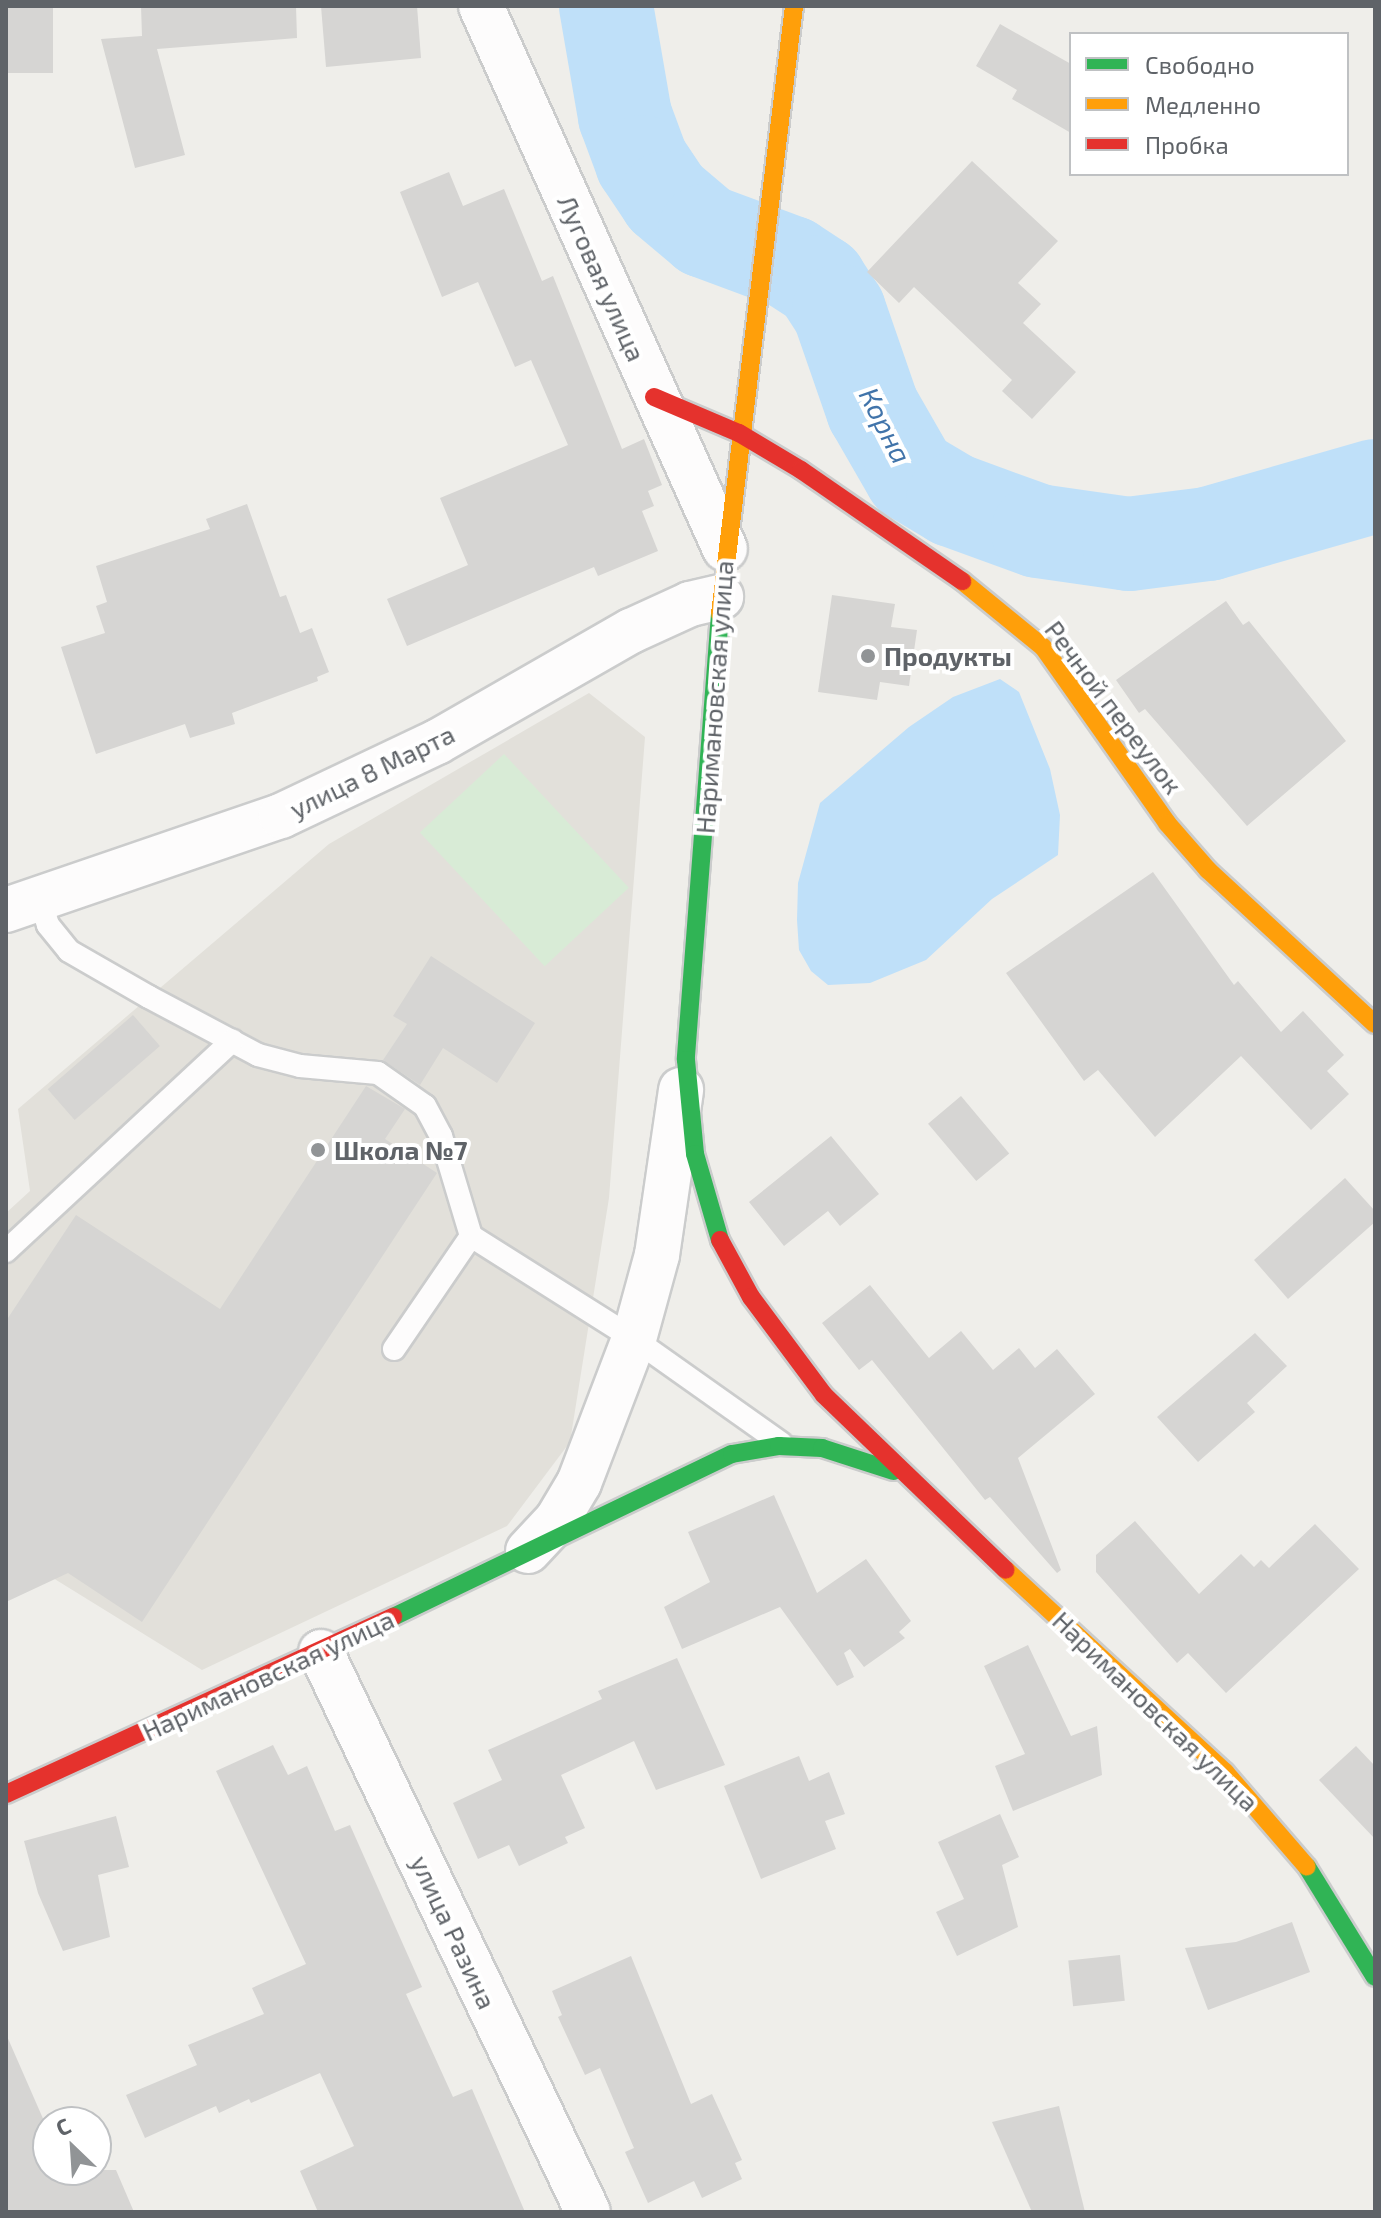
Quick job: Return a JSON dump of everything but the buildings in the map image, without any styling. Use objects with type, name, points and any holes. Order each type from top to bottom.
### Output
[{"type":"street","name":"Луговая улица","points":[[481,6],[654,397],[725,549]]},
{"type":"street","name":"Наримановская улица","points":[[528,1551],[557,1520],[579,1483],[634,1339],[657,1255],[686,1060],[725,549],[794,6]]},
{"type":"street","name":"Речной переулок","points":[[654,397],[739,433],[994,603],[1043,647],[1167,823],[1208,870],[1375,1024]]},
{"type":"street","name":"улица 8 Марта","points":[[23,904],[296,810],[437,742],[653,620],[721,597]]},
{"type":"street","name":"Наримановская улица","points":[[686,1060],[695,1154],[724,1250],[782,1344],[902,1475],[1225,1772],[1307,1867],[1375,1977]]},
{"type":"street","name":"Наримановская улица","points":[[6,1794],[321,1652],[678,1476],[732,1454],[785,1446],[822,1448],[902,1475]]},
{"type":"street","name":"улица Разина","points":[[321,1652],[588,2212]]},
{"type":"lane","points":[[23,904],[48,925],[69,951],[258,1055],[300,1066],[378,1073],[425,1106],[441,1136],[471,1236],[634,1339],[785,1446]]},
{"type":"lane","points":[[6,1251],[232,1041]]},
{"type":"lane","points":[[394,1349],[471,1236]]},
{"type":"shaded area","name":"Школа №7","points":[[589,693],[645,737],[609,1198],[570,1442],[507,1526],[202,1670],[6,1549],[6,1213],[30,1191],[18,1109],[329,844]]},
{"type":"green space","points":[[504,754],[629,888],[545,966],[420,832]]},
{"type":"water","points":[[1000,679],[1019,692],[1050,769],[1060,815],[1058,855],[992,899],[926,960],[870,983],[828,985],[811,971],[799,950],[797,920],[798,883],[820,803],[909,727],[953,697]]},
{"type":"waterway","name":"Корна","points":[[606,6],[625,116],[642,162],[666,198],[705,231],[791,263],[820,282],[839,311],[873,409],[911,475],[953,500],[1038,531],[1129,544],[1208,534],[1375,486]]},
{"type":"traffic: fast","points":[[720,614],[686,1060],[695,1154],[720,1240]]},
{"type":"traffic: fast","points":[[393,1617],[732,1454],[779,1446],[822,1448],[893,1471]]},
{"type":"traffic: fast","points":[[1307,1867],[1375,1977]]},
{"type":"traffic: slow","points":[[720,614],[794,6]]},
{"type":"traffic: slow","points":[[962,581],[1043,647],[1167,823],[1208,870],[1375,1024]]},
{"type":"traffic: slow","points":[[1006,1570],[1225,1772],[1307,1867]]},
{"type":"traffic: jam","points":[[654,397],[739,433],[801,470],[962,581]]},
{"type":"traffic: jam","points":[[720,1240],[751,1297],[824,1395],[1006,1570]]},
{"type":"traffic: jam","points":[[6,1794],[393,1617]]},
{"type":"place","name":"Продукты","points":[[868,656]]},
{"type":"place","name":"Школа №7","points":[[318,1150]]}]
